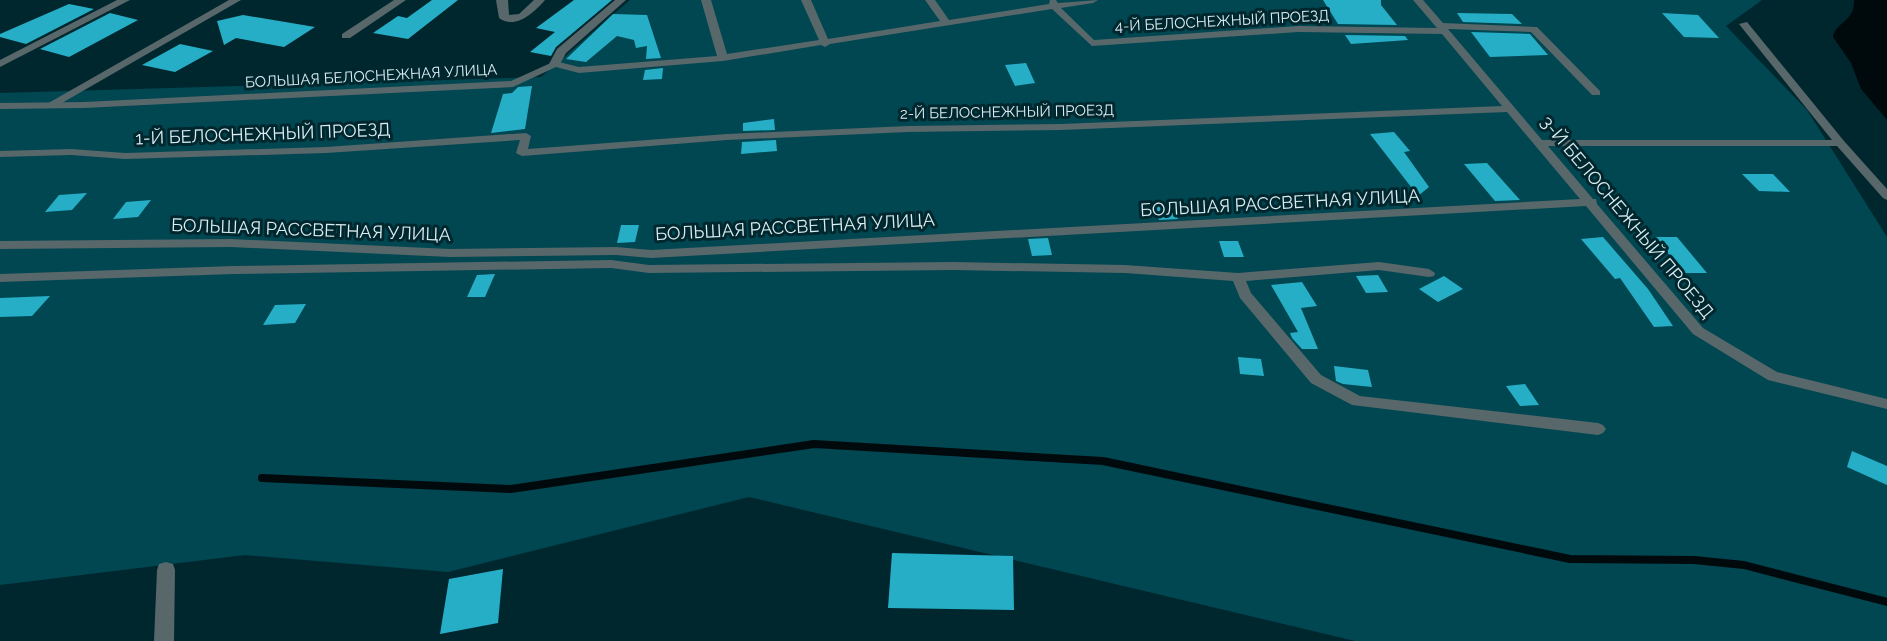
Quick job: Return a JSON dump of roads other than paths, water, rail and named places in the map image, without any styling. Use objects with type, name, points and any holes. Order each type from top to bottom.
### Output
[{"type":"street","points":[[0,64],[125,0]]},
{"type":"street","points":[[51,105],[236,0]]},
{"type":"street","points":[[346,36],[400,0]]},
{"type":"street","points":[[503,0],[501,0],[504,18],[522,17],[540,0]]},
{"type":"street","points":[[555,64],[561,51],[621,0]]},
{"type":"street","points":[[164,641],[166,570]]},
{"type":"lane","points":[[706,0],[723,58]]},
{"type":"lane","points":[[806,0],[825,44]]},
{"type":"lane","points":[[930,0],[947,24]]},
{"type":"lane","points":[[555,64],[579,70],[723,58],[947,24],[1038,4],[1093,0]]},
{"type":"lane","name":"3-Й БЕЛОСНЕЖНЫЙ ПРОЕЗД","points":[[1418,0],[1592,202],[1698,331],[1773,376],[1887,404]]},
{"type":"lane","name":"4-Й БЕЛОСНЕЖНЫЙ ПРОЕЗД","points":[[1053,3],[1092,43],[1298,29],[1534,29],[1596,93]]},
{"type":"lane","points":[[1744,24],[1840,144],[1887,196]]},
{"type":"lane","name":"БОЛЬШАЯ БЕЛОСНЕЖНАЯ УЛИЦА","points":[[0,106],[513,84],[555,64]]},
{"type":"lane","name":"2-Й БЕЛОСНЕЖНЫЙ ПРОЕЗД","points":[[526,136],[522,153],[727,137],[896,129],[1061,127],[1512,109]]},
{"type":"lane","name":"1-Й БЕЛОСНЕЖНЫЙ ПРОЕЗД","points":[[0,154],[71,152],[125,156],[326,150],[526,136]]},
{"type":"lane","points":[[1540,143],[1840,144]]},
{"type":"lane","name":"БОЛЬШАЯ РАССВЕТНАЯ УЛИЦА","points":[[0,245],[231,243],[450,253],[616,251],[651,254],[1592,202]]},
{"type":"lane","points":[[611,264],[616,251]]},
{"type":"lane","points":[[0,278],[234,270],[611,264],[649,268],[953,266],[1125,269],[1238,277],[1378,266],[1429,273]]},
{"type":"lane","points":[[1238,277],[1245,295],[1316,379],[1357,401],[1598,429]]},
{"type":"waterway","points":[[262,478],[511,489],[814,444],[1103,461],[1570,559],[1694,560],[1744,565],[1887,602]]}]
